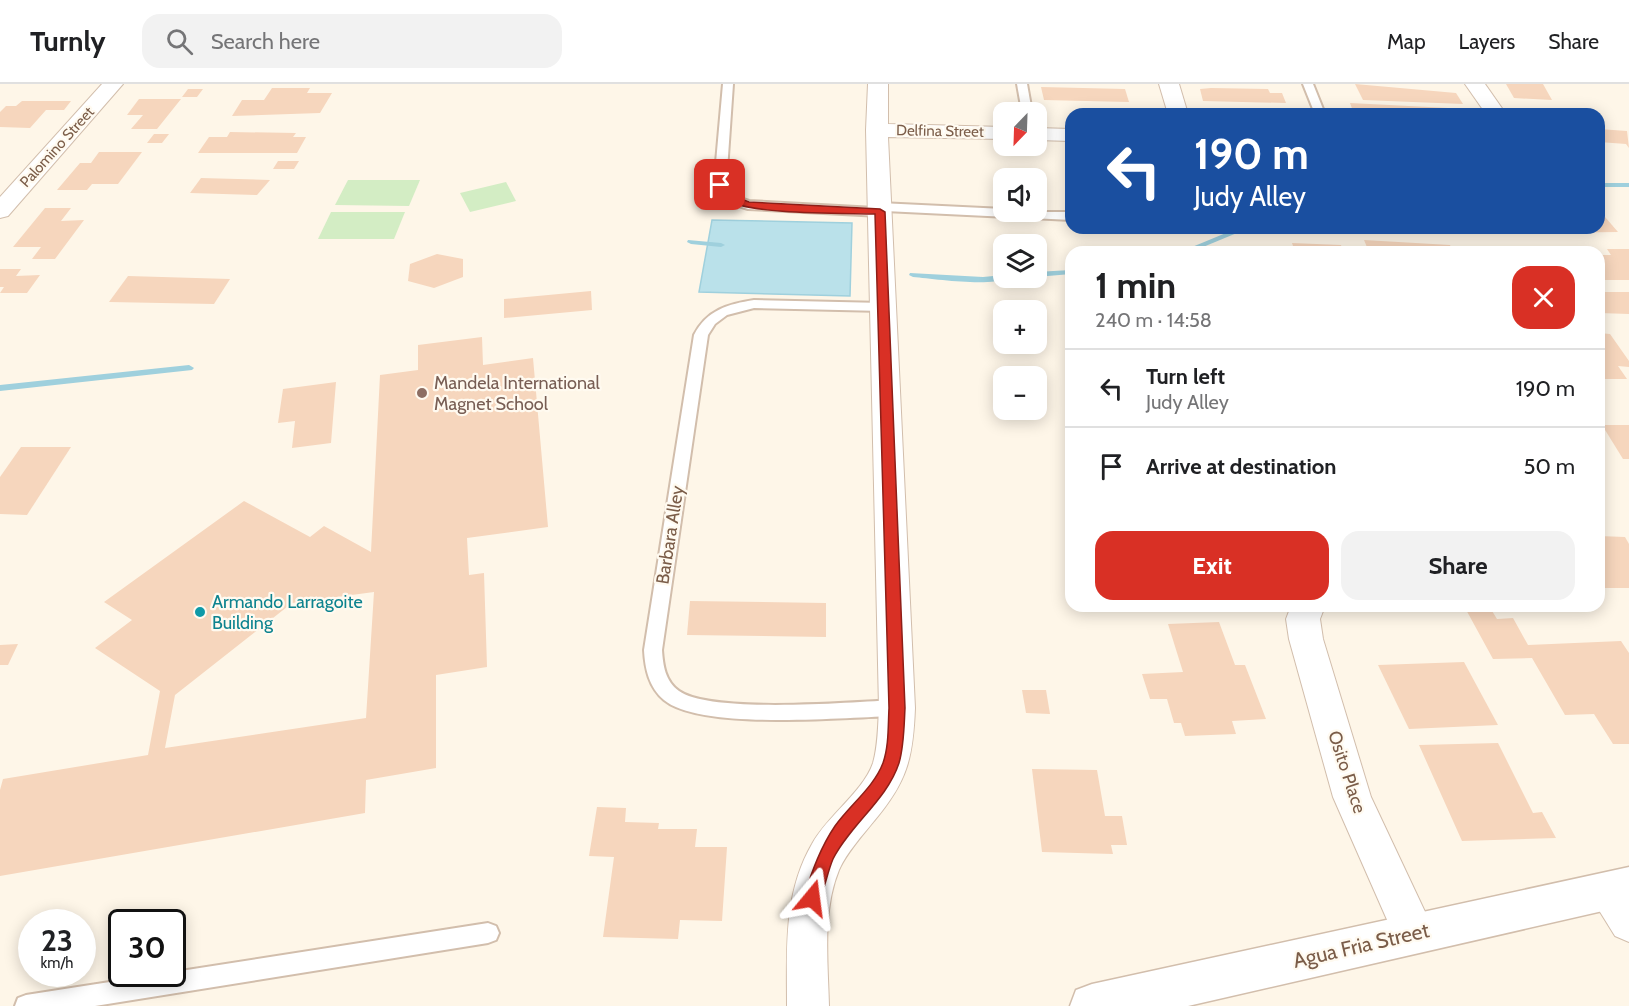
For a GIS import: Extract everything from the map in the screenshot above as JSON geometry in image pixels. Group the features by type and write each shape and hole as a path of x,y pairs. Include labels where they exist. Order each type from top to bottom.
{"street":[{"name":"Palomino Street","path":"0,211 113,84"},
{"path":"808,1006 808,914 816,882 825,858 842,831 880,783 890,765 895,744 897,708 877,130 878,84"},
{"path":"1169,84 1176,108"},
{"path":"1475,84 1492,108"},
{"name":"Delfina Street","path":"877,130 993,133"},
{"path":"1047,134 1065,135"},
{"name":"Osito Place","path":"1306,612 1303,619 1306,639 1352,797 1413,933"},
{"name":"Agua Fria Street","path":"1092,1006 1413,933 1622,900"}],"lane":[{"path":"728,84 720,185 727,198 736,202 761,207 1065,216"},
{"path":"1022,84 1025,102"},
{"path":"1308,84 1318,108"},
{"name":"Barbara Alley","path":"883,307 754,304 735,307 719,313 704,327 652,650 654,666 660,683 672,696 699,708 734,712 897,708"},
{"path":"26,1006 488,933"}],"green space":[{"path":"348,180 420,180 409,206 335,205"},
{"path":"506,182 516,201 470,212 460,193"},
{"path":"331,212 405,212 394,239 318,239"}],"water":[{"path":"712,220 852,223 850,296 699,292"}],"building":[{"path":"1355,84 1456,93 1463,104 1363,100"},
{"path":"1506,84 1543,84 1552,100 1514,98"},
{"path":"1041,87 1125,89 1129,102 1044,100"},
{"path":"272,88 310,88 307,93 332,93 320,113 232,116 242,100 264,100"},
{"path":"188,89 203,89 197,97 182,97"},
{"path":"1200,89 1268,89 1270,93 1282,93 1286,103 1203,101"},
{"path":"139,99 181,99 157,129 131,129 143,115 127,115"},
{"path":"22,101 71,101 64,110 46,110 30,128 0,127 0,112 6,106 16,106"},
{"path":"1350,103 1448,108 1352,108"},
{"path":"1605,129 1627,131 1629,148 1626,144 1605,142"},
{"path":"230,132 296,133 293,137 306,137 297,153 198,153 209,137 227,137"},
{"path":"154,134 169,134 162,143 147,143"},
{"path":"99,152 142,152 118,184 92,184 87,190 57,190 80,163 91,163"},
{"path":"278,161 299,161 294,169 273,169"},
{"path":"201,178 270,180 257,195 190,193"},
{"path":"45,208 71,208 61,221 84,220 55,259 32,259 41,247 13,247"},
{"path":"1605,217 1618,232 1605,232"},
{"path":"1364,240 1450,246 1366,246"},
{"path":"1292,243 1341,246 1293,246"},
{"path":"1607,249 1629,249 1629,280 1605,280 1605,255 1611,255"},
{"path":"437,254 463,259 463,277 434,288 408,281 410,264"},
{"path":"0,269 21,269 16,276 40,275 27,293 0,293 4,287 0,287"},
{"path":"128,276 230,279 214,304 109,302"},
{"path":"591,291 592,310 504,318 504,299"},
{"path":"1605,292 1629,292 1629,314 1605,313"},
{"path":"1605,334 1610,334 1629,361 1629,367 1618,366 1627,379 1605,379"},
{"name":"Armando Larragoite Building","path":"482,337 483,365 533,358 548,527 467,538 469,575 484,573 487,667 436,675 436,768 366,780 365,813 0,876 0,790 3,779 148,755 160,691 95,648 132,620 104,602 244,501 310,537 324,526 371,552 380,375 418,370 418,345","holes":["374,592 366,718 165,748 175,695 292,603"]},
{"path":"336,382 331,443 292,448 295,421 278,423 283,389"},
{"path":"1605,425 1629,425 1629,459 1623,459 1605,430"},
{"path":"21,447 71,447 27,515 0,514 0,477"},
{"path":"1605,536 1625,537 1629,544 1629,588 1605,588"},
{"path":"690,601 826,603 826,637 687,635"},
{"path":"1467,612 1493,612 1497,619 1513,618 1528,645 1621,641 1629,653 1629,744 1613,744 1594,714 1565,715 1532,658 1493,659"},
{"path":"1219,622 1235,665 1245,665 1266,719 1232,721 1236,734 1185,736 1181,723 1174,723 1167,699 1150,699 1142,674 1183,672 1168,624"},
{"path":"18,644 8,665 0,665 0,645"},
{"path":"1464,662 1498,725 1409,729 1378,665"},
{"path":"1022,690 1046,690 1050,714 1026,713"},
{"path":"1498,743 1533,813 1542,812 1556,838 1462,841 1419,745"},
{"path":"1032,769 1097,770 1105,816 1122,816 1127,845 1111,845 1113,854 1042,852"},
{"path":"597,807 626,808 625,822 659,823 658,829 697,829 695,847 727,847 722,921 680,920 678,939 603,937 614,857 589,856"}],"waterway":[{"path":"1605,185 1629,185"},
{"path":"1199,246 1230,234"},
{"path":"691,242 721,245"},
{"path":"1047,274 1065,273"},
{"path":"913,275 993,278"},
{"path":"0,388 189,368"}],"place":[{"name":"Mandela International Magnet School","path":"422,393"},
{"name":"Armando Larragoite Building","path":"200,612"}],"route":[{"path":"720,185 727,198 748,205 880,212 897,708 895,744 890,765 880,783 842,831 825,858 812,898"}]}
